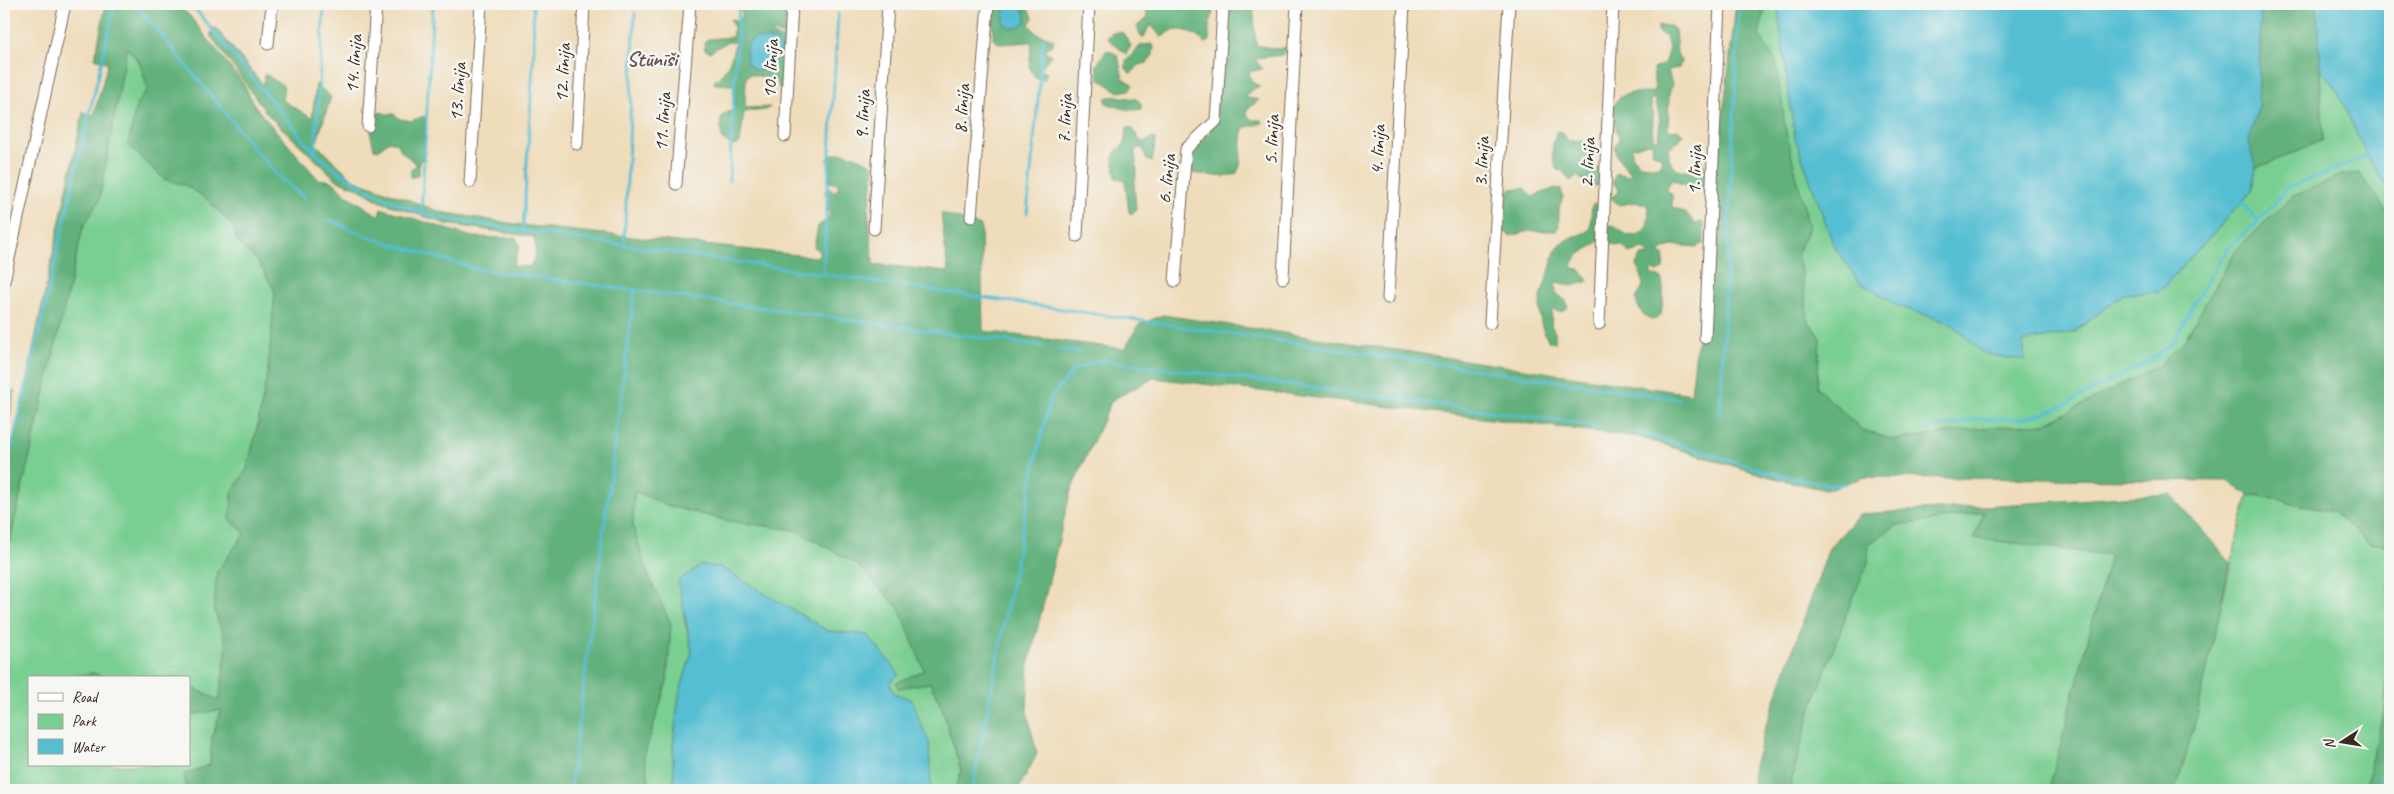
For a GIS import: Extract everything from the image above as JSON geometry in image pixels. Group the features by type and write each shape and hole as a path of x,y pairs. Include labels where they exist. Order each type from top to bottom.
{"street":[{"path":"4,280 65,4"},
{"path":"268,44 272,4"},
{"name":"14. līnija","path":"368,126 376,4"},
{"name":"13. līnija","path":"470,182 481,4"},
{"name":"12. līnija","path":"577,144 584,4"},
{"name":"11. līnija","path":"676,184 690,4"},
{"name":"10. līnija","path":"785,136 792,4"},
{"name":"9. līnija","path":"874,228 888,4"},
{"name":"8. līnija","path":"972,217 988,4"},
{"name":"7. līnija","path":"1077,236 1089,4"},
{"name":"6. līnija","path":"1176,281 1186,149 1216,121 1223,11 1219,4"},
{"name":"5. līnija","path":"1283,278 1297,4"},
{"name":"4. līnija","path":"1388,298 1404,4"},
{"name":"3. līnija","path":"1490,323 1509,4"},
{"name":"2. līnija","path":"1598,324 1613,4"},
{"name":"1. līnija","path":"1706,338 1720,4"}],"green space":[{"path":"106,4 175,4 189,15 244,85 256,108 318,179 332,181 347,195 379,216 381,208 472,237 516,238 520,246 513,266 529,267 532,264 535,253 534,237 447,224 381,202 356,187 338,181 268,115 210,35 215,27 263,85 265,74 284,86 282,100 312,118 316,84 331,97 316,144 353,179 441,212 521,225 816,257 820,253 814,247 818,226 827,220 830,215 825,191 827,189 836,191 839,187 837,184 830,182 827,159 837,153 844,153 874,166 868,208 873,264 948,272 941,213 981,226 983,331 1125,349 1138,325 1163,315 1691,394 1736,4 1766,4 1759,34 1776,61 1786,132 1809,228 1797,255 1802,275 1808,320 1820,338 1817,388 1862,430 1894,440 1993,427 2045,424 2160,365 2184,341 2236,250 2292,197 2341,175 2359,173 2390,216 2390,562 2388,545 2370,544 2333,512 2262,496 2248,495 2228,481 1865,477 1826,490 1770,477 1638,437 1154,378 1112,400 1071,490 1029,663 1027,711 1037,754 1018,790 956,790 961,770 941,705 930,683 898,688 896,683 924,670 900,610 857,564 796,530 729,521 669,506 634,491 633,526 648,575 671,624 667,681 644,756 651,790 187,790 184,774 210,765 212,738 221,710 190,715 190,686 219,700 227,646 214,609 217,572 245,533 230,520 232,492 247,469 257,428 268,371 275,291 258,262 237,242 232,225 208,200 185,185 164,179 128,145 137,103 148,89 139,61 127,48 99,201 83,227 4,566 4,486 83,112 94,115 108,63 95,58"},
{"path":"740,4 787,4 786,36 774,32 773,35 783,39 787,47 784,83 781,89 776,80 750,74 746,77 746,108 770,107 766,110 744,112 740,143 735,146 722,140 721,123 723,115 735,108 734,85 715,84 714,81 719,78 729,64 735,42 727,42 710,52 705,50 704,42 708,39 732,37 734,27 730,21 731,19 739,21 742,16"},
{"path":"993,4 1018,4 1027,8 1033,18 1029,24 1036,33 1053,39 1053,44 1044,50 1051,55 1041,68 1042,71 1047,72 1044,80 1035,77 1029,67 1032,43 1000,44 993,39","holes":["1022,8 1026,18 1004,19 1005,14"]},
{"path":"1144,4 1212,4 1213,12 1209,29 1210,41 1205,43 1194,35 1181,30 1172,31 1161,37 1152,26 1149,26 1144,38 1141,37 1137,26 1148,18"},
{"path":"1223,4 1253,4 1256,45 1276,49 1288,47 1289,49 1283,55 1257,58 1256,60 1262,69 1249,72 1251,81 1260,87 1255,88 1246,95 1247,98 1259,100 1246,110 1252,120 1262,120 1263,123 1243,128 1240,166 1236,174 1225,177 1190,173 1188,165 1192,150 1209,134 1225,64"},
{"path":"1766,4 1777,4 1795,138 1834,246 1858,281 1896,305 1952,324 1984,354 2025,360 2023,342 2075,332 2124,294 2159,292 2251,192 2256,168 2323,140 2320,67 2338,92 2367,156 2390,192 2390,216 2359,173 2341,175 2292,197 2236,250 2184,341 2160,365 2045,424 1993,427 1894,440 1862,430 1817,388 1820,338 1808,320 1802,275 1797,255 1809,228 1786,132 1781,98 1759,34"},
{"path":"2261,4 2317,4 2323,140 2256,168 2248,142 2258,109"},
{"path":"1658,26 1671,26 1675,30 1677,53 1681,61 1679,68 1668,70 1672,85 1669,94 1668,128 1669,131 1679,130 1683,134 1678,142 1668,148 1670,161 1677,170 1692,170 1694,159 1700,157 1706,167 1705,185 1703,187 1681,184 1674,180 1671,181 1666,189 1672,194 1672,207 1686,213 1696,224 1702,222 1704,224 1704,243 1696,247 1674,245 1660,251 1660,254 1664,255 1663,269 1657,272 1653,269 1650,274 1661,278 1663,287 1661,315 1654,320 1642,312 1636,299 1643,286 1642,277 1636,264 1641,256 1649,255 1648,252 1643,249 1629,253 1623,246 1611,244 1607,226 1613,225 1632,236 1642,232 1648,222 1649,216 1646,204 1637,202 1619,205 1610,197 1618,193 1619,190 1613,183 1616,173 1628,176 1631,174 1616,153 1615,148 1619,137 1616,129 1614,109 1615,102 1625,95 1655,92 1653,69 1664,64 1669,48 1666,37 1658,32","holes":["1655,98 1660,120 1658,140 1653,138 1653,111 1650,100","1647,143 1653,144 1652,152 1662,158 1660,167 1640,165 1632,156 1632,146 1636,147"]},
{"path":"1112,33 1123,33 1131,46 1126,54 1107,38"},
{"path":"1152,44 1154,46 1153,55 1147,63 1139,65 1131,74 1126,69 1126,61 1141,45"},
{"path":"127,48 139,61 148,89 137,104 128,145 164,179 185,185 208,200 232,225 237,242 258,262 275,291 268,371 247,469 232,493 245,533 217,572 214,609 227,646 219,701 190,686 190,676 100,676 93,673 79,676 28,676 28,766 190,766 190,715 222,709 212,738 210,765 184,774 187,790 4,790 4,566 83,227 99,201"},
{"path":"1107,50 1118,55 1123,79 1133,86 1129,90 1118,92 1099,78 1096,66"},
{"path":"1115,96 1136,99 1141,103 1141,109 1128,109 1106,103 1106,98"},
{"path":"381,112 394,114 400,119 411,121 424,116 426,155 419,163 419,174 414,177 411,177 411,169 417,165 402,152 396,143 389,141 378,150 374,149 371,136 373,115"},
{"path":"1127,128 1132,128 1140,141 1146,142 1151,138 1156,139 1152,162 1147,160 1142,147 1135,150 1137,173 1134,183 1136,210 1131,214 1129,212 1125,181 1116,178 1113,157 1116,151 1125,144"},
{"path":"1557,131 1563,133 1568,141 1582,141 1588,145 1594,158 1590,163 1581,165 1580,168 1598,168 1601,174 1598,186 1592,186 1577,176 1570,181 1563,171 1557,170 1552,150"},
{"path":"1524,188 1532,197 1555,188 1561,189 1563,198 1559,207 1557,231 1528,231 1511,236 1503,231 1501,203 1503,193 1512,189"},
{"path":"1595,203 1599,207 1600,240 1581,254 1572,265 1573,268 1579,269 1588,279 1587,282 1572,286 1555,283 1556,293 1566,301 1568,307 1561,312 1552,310 1551,325 1555,333 1555,343 1549,342 1542,325 1540,309 1542,292 1554,254 1558,246 1565,241 1590,229 1592,205"},
{"path":"4,389 15,391 4,443"},
{"path":"634,491 669,506 729,521 796,530 857,564 900,610 925,670 896,683 898,688 930,683 941,705 961,770 956,790 931,790 929,743 895,695 868,635 828,631 720,567 683,613 692,652 679,695 673,746 674,790 651,790 644,756 667,681 671,624 648,575 633,526"},
{"path":"2170,494 2230,562 2197,716 2176,790 2049,790 2110,555 1974,538 1984,512 1895,526 1869,544 1868,564 1852,599 1810,712 1789,790 1753,790 1754,766 1764,731 1829,548 1860,514"},
{"path":"2248,495 2262,496 2333,512 2370,544 2388,545 2390,641 2384,710 2365,790 2176,790"},
{"path":"1985,512 1974,538 2110,555 2049,790 1789,790 1810,712 1867,564 1868,544 1895,526"},
{"path":"2390,641 2390,790 2365,790 2384,710"},
{"path":"93,673 100,676 76,676"}],"water":[{"path":"1015,4 1025,12 1026,21 1019,27 1010,28 1004,23 1005,8 1008,5"},
{"path":"1777,4 2261,4 2258,109 2248,142 2256,168 2251,192 2159,292 2124,294 2074,332 2023,342 2025,360 1984,354 1952,324 1896,305 1858,281 1834,246 1795,138"},
{"path":"2317,4 2390,4 2390,192 2367,156 2338,92 2320,67"},
{"path":"754,38 774,40 780,46 777,59 767,69 755,70 747,63 746,46"},
{"path":"701,565 720,567 828,631 868,635 899,674 889,684 895,694 911,699 929,743 931,790 674,790 673,746 679,695 692,652 678,581"}],"waterway":[{"path":"4,480 115,4"},
{"path":"136,4 258,153 281,179 305,198"},
{"path":"191,4 315,153 343,174 372,192 437,218 1679,399"},
{"path":"315,153 324,4"},
{"path":"421,213 433,4"},
{"path":"523,230 534,47 533,4"},
{"path":"729,181 739,4"},
{"path":"1720,415 1739,4"},
{"path":"624,245 635,13"},
{"path":"823,274 838,14"},
{"path":"1027,213 1044,38"},
{"path":"2242,202 2258,222 2286,189 2367,156"},
{"path":"329,220 374,239 477,269 1041,346"},
{"path":"1926,430 1979,419 2022,419 2054,410 2154,358 2173,342 2229,247 2258,222"},
{"path":"570,790 635,289"},
{"path":"1057,349 1079,352"},
{"path":"972,790 1037,453 1051,397 1075,369 1102,360 1602,426"},
{"path":"1639,432 1771,473 1831,485 1843,484"},
{"path":"2379,790 2390,740"}],"district":[{"name":"Stūnīši","path":"652,59"}]}
